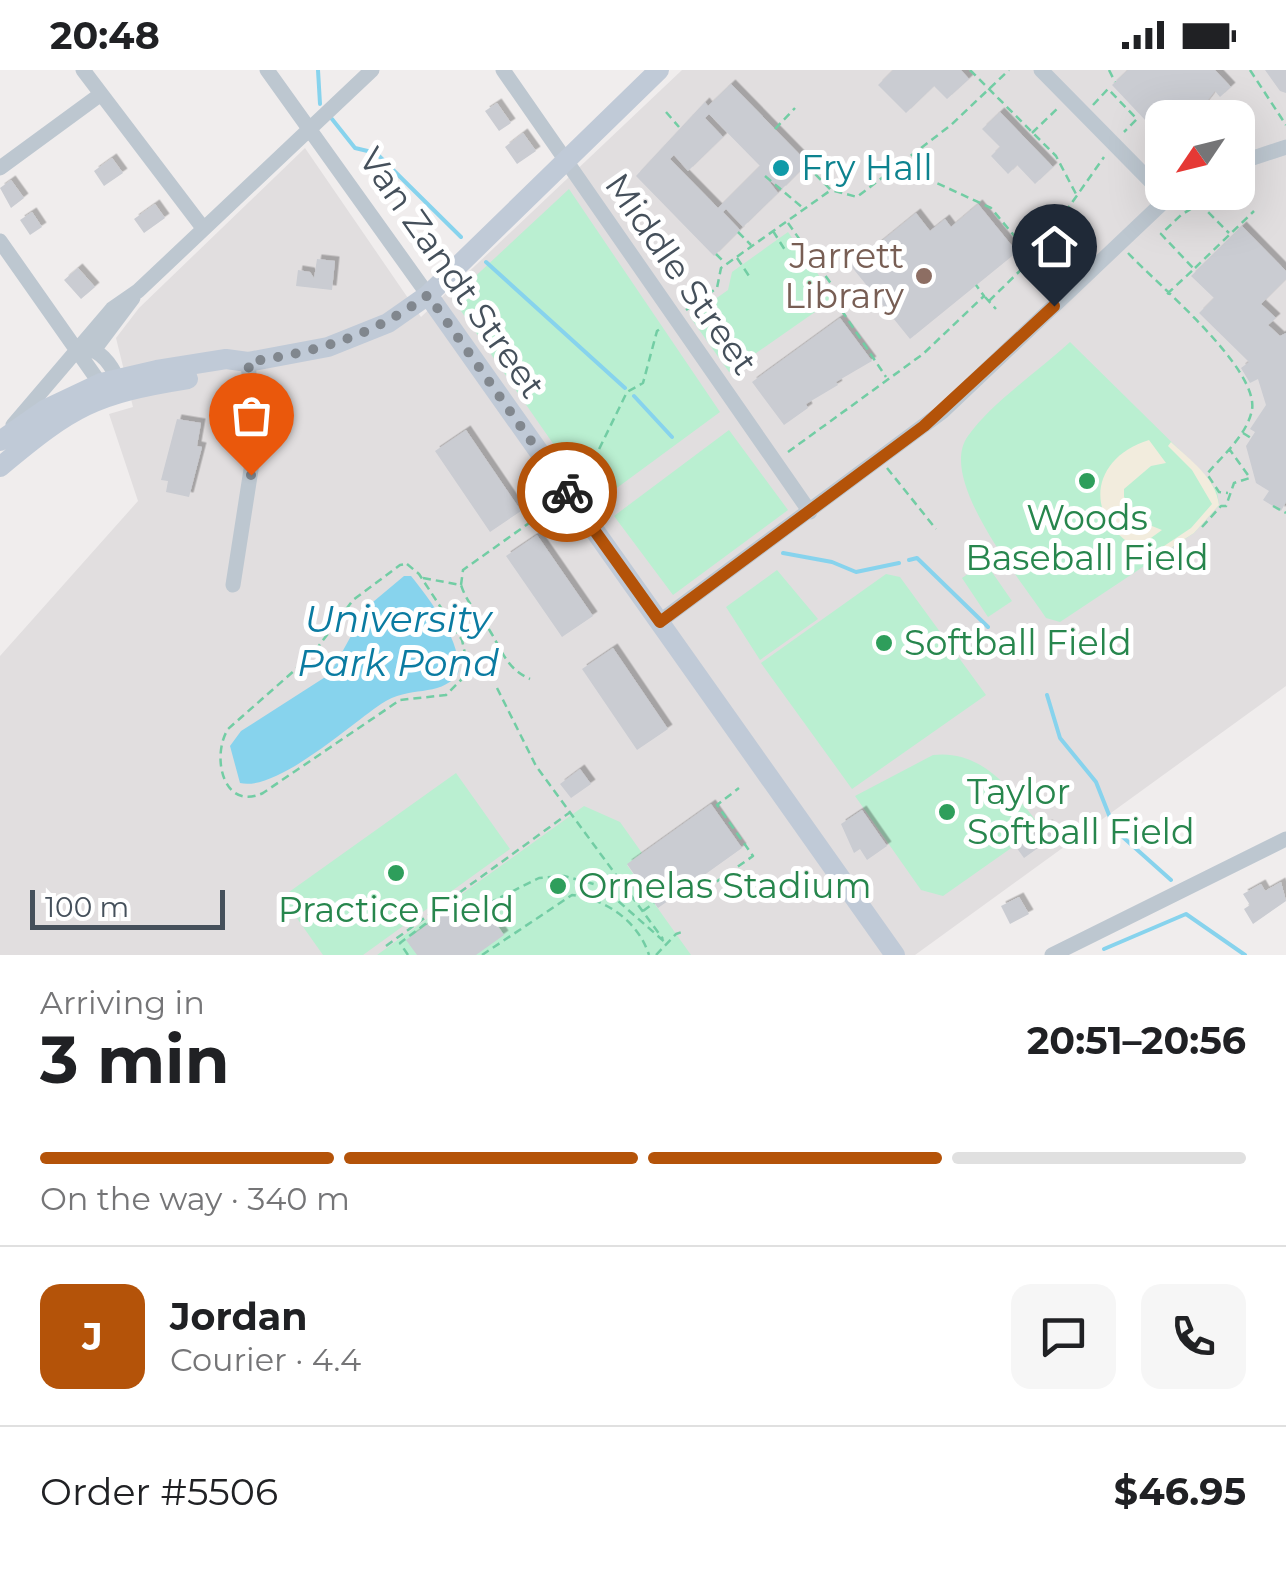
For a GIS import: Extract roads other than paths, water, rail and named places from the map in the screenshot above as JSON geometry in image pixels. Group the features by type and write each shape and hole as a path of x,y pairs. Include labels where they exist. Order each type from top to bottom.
{"main road":[{"path":"2,438 61,400 226,359 248,362 343,343 388,323 428,295 660,70"},
{"name":"Van Zandt Street","path":"428,295 895,955"},
{"path":"0,467 62,418 112,386"}],"street":[{"path":"83,70 203,228"},
{"name":"Van Zandt Street","path":"267,70 428,295"},
{"path":"2,438 138,291 372,70"},
{"name":"Middle Street","path":"503,70 810,512"},
{"path":"1041,70 1145,171"},
{"path":"0,168 101,94"},
{"path":"1255,157 1286,146"},
{"path":"660,622 952,404 1154,210"},
{"path":"0,241 112,386"},
{"path":"233,585 255,444 248,362"},
{"path":"1052,955 1286,840"},
{"path":"1084,939 1095,955"}],"water":[{"name":"University Park Pond","path":"404,576 411,576 444,622 455,649 458,674 442,686 402,694 381,704 312,755 273,777 240,783 230,746 241,731 330,674 367,607"}],"waterway":[{"path":"318,70 320,104"},
{"path":"332,119 355,148 376,153 461,237"},
{"path":"486,262 625,388"},
{"path":"634,396 672,437"},
{"path":"783,553 832,562 856,572 899,563"},
{"path":"909,560 917,558 988,627"},
{"path":"1047,695 1060,738 1096,782 1115,830 1171,880"},
{"path":"1104,949 1186,914 1245,955"}],"place":[{"name":"Fry Hall","path":"781,168"},
{"name":"Jarrett Library","path":"924,276"},
{"name":"Woods Baseball Field","path":"1087,481"},
{"name":"Softball Field","path":"884,643"},
{"name":"Taylor Softball Field","path":"947,812"},
{"name":"Practice Field","path":"396,873"},
{"name":"Ornelas Stadium","path":"558,886"}]}
